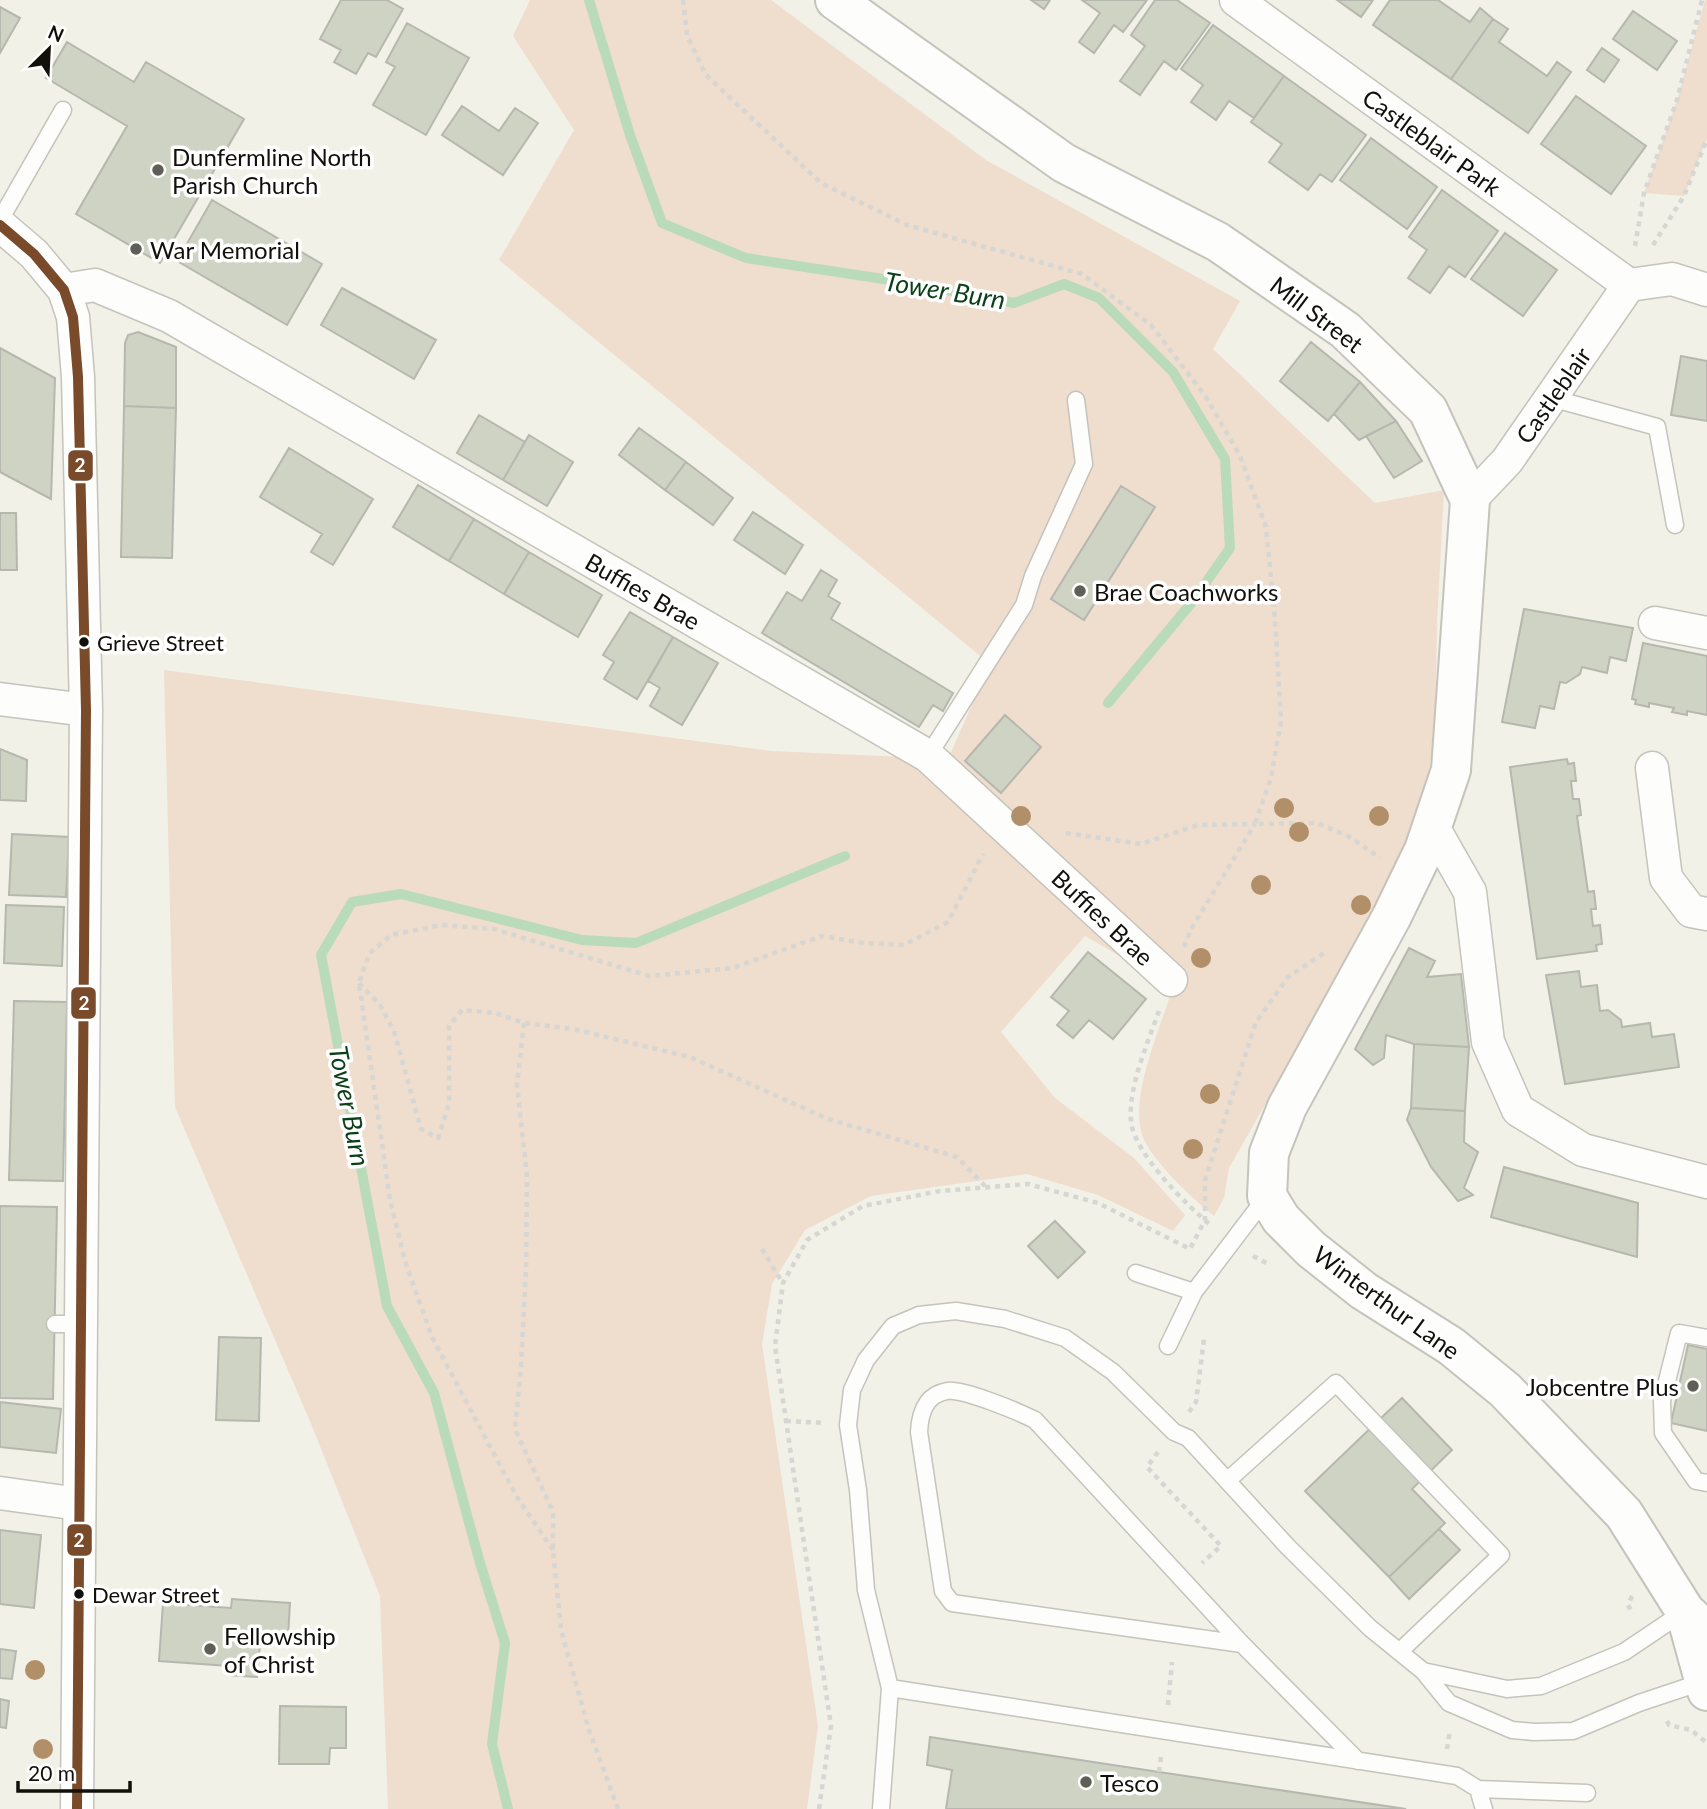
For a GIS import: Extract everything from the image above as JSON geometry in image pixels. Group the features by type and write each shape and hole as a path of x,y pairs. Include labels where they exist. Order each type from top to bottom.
{"street":[{"name":"Mill Street","path":"835,0 1064,163 1218,242 1345,330 1428,411 1470,500 1451,770 1433,827"},
{"name":"Castleblair Park","path":"1236,0 1629,285"},
{"path":"0,223 34,254 64,290 73,317 78,377 86,710 67,1324 79,1504 77,1809"},
{"path":"1629,285 1707,271"},
{"path":"1672,279 1707,290"},
{"name":"Buffies Brae","path":"64,290 95,285 169,316 928,756 1171,980"},
{"name":"Castleblair","path":"1470,500 1507,461 1629,285"},
{"path":"1654,623 1707,633"},
{"path":"0,699 86,710"},
{"path":"1652,768 1666,878 1691,911 1707,914"},
{"path":"1433,827 1470,892 1488,1042 1518,1110 1583,1150 1707,1182"},
{"path":"1267,1196 1269,1153 1287,1107 1391,918 1433,827"},
{"name":"Winterthur Lane","path":"1267,1196 1281,1219 1311,1249 1364,1291 1451,1346 1505,1390 1624,1514 1696,1622"},
{"path":"0,1493 79,1504"},
{"path":"1696,1622 1706,1684"}],"lane":[{"path":"0,223 63,110"},
{"path":"1550,398 1657,427 1675,525"},
{"path":"928,756 1024,605 1033,576 1084,464 1076,400"},
{"path":"1168,1346 1194,1292 1267,1196"},
{"path":"1136,1273 1194,1292"},
{"path":"881,1809 890,1688 866,1590 858,1490 848,1425 852,1390 866,1360 894,1326 919,1315 956,1311 1005,1319 1065,1338 1114,1372 1174,1432 1188,1438 1297,1556 1370,1628 1423,1671 1449,1703 1511,1730 1573,1731 1653,1698 1706,1684"},
{"path":"1707,1338 1679,1333 1662,1401 1663,1433 1696,1481 1707,1483"},
{"path":"1227,1481 1336,1383 1501,1555 1399,1652"},
{"path":"1242,1644 952,1604 943,1591 919,1432 919,1413 930,1398 948,1390 1004,1405 1035,1420 1242,1644 1358,1761"},
{"path":"1423,1671 1507,1689 1541,1686 1624,1651 1646,1637 1696,1622"},
{"path":"890,1688 1457,1776 1478,1789 1587,1793"},
{"path":"1478,1789 1484,1809"}],"path":[{"path":"1629,285 1644,192 1677,100 1702,0"},
{"path":"1629,285 1684,196 1707,139"},
{"path":"554,1550 517,1497 432,1337 405,1261 390,1200 359,983 369,954 391,935 441,925 494,929 649,976 732,968 822,936 863,943 904,945 948,922 1000,822"},
{"path":"1062,833 1141,844 1198,825 1255,824 1191,929 1146,1046 1133,1094 1130,1123 1147,1160 1185,1202 1233,1243 1273,1266"},
{"path":"819,1809 831,1726 775,1346 783,1283 807,1240 863,1206 940,1191 1028,1184 1098,1203 1190,1249 1205,1220 1205,1180 1256,1022 1288,977 1329,949"},
{"path":"359,983 380,1005 394,1031 421,1129 439,1138 449,1104 449,1026 462,1010 495,1013 524,1023 573,1029 691,1057 828,1119 957,1157 986,1187"},
{"path":"524,1023 517,1085 527,1176 526,1268 515,1429 553,1512 561,1630 589,1730 618,1809"},
{"path":"762,1249 783,1283"},
{"path":"1196,1402 1204,1338"},
{"path":"786,1421 848,1425"},
{"path":"1632,1587 1633,1594 1628,1605 1646,1637"},
{"path":"1653,1698 1670,1725 1691,1730 1707,1743"}],"shaded area":[{"path":"530,0 771,0 986,160 1240,301 1213,349 1375,503 1444,490 1437,623 1435,737 1423,802 1404,861 1229,1168 1224,1198 1214,1216 1161,1165 1141,1131 1139,1116 1143,1081 1170,996 1163,981 1085,936 1001,1032 1055,1098 1134,1158 1185,1215 1173,1231 1098,1195 1027,1174 871,1196 805,1230 772,1284 762,1344 818,1726 807,1809 388,1809 380,1596 312,1426 175,1107 164,670 771,751 948,759 990,664 499,260 574,130 513,36"},
{"path":"1705,0 1707,139 1684,196 1644,193 1677,100"}],"building":[{"path":"341,0 387,0 403,9 376,57 368,53 356,74 334,62 341,50 320,39"},
{"path":"1031,0 1050,0 1044,9"},
{"path":"1082,0 1147,0 1123,32 1114,25 1094,53 1079,42 1100,13"},
{"path":"1155,0 1177,0 1210,23 1176,70 1164,61 1140,95 1120,81 1145,46 1131,35"},
{"path":"1337,0 1373,0 1361,17"},
{"path":"1390,0 1438,0 1470,22 1480,8 1493,19 1451,79 1373,25"},
{"path":"0,7 20,18 0,53"},
{"path":"1633,11 1677,41 1657,70 1613,39"},
{"path":"1493,19 1508,29 1499,42 1547,76 1557,62 1571,72 1528,133 1451,79"},
{"path":"407,23 469,58 426,135 373,105 395,67 386,62"},
{"path":"1213,25 1284,76 1254,118 1229,101 1216,120 1191,102 1203,85 1181,69"},
{"name":"Dunfermline North Parish Church","path":"67,42 134,82 146,62 244,119 160,263 76,214 127,126 46,78"},
{"path":"1602,48 1619,60 1604,82 1587,70"},
{"path":"1284,76 1366,135 1332,182 1320,174 1308,190 1269,162 1282,144 1251,122"},
{"path":"1576,96 1646,146 1611,194 1541,144"},
{"path":"462,106 499,131 515,108 538,123 503,175 442,135"},
{"path":"1371,138 1437,187 1407,229 1340,180"},
{"path":"1442,190 1498,231 1465,277 1449,266 1430,293 1408,278 1427,250 1409,237"},
{"path":"212,200 322,264 287,325 177,261"},
{"path":"1505,233 1557,270 1523,316 1471,279"},
{"path":"342,288 436,340 414,379 321,325"},
{"path":"138,332 176,347 176,408 124,406 125,343 128,335"},
{"path":"1311,342 1360,382 1328,421 1280,381"},
{"path":"0,348 55,378 51,499 0,472"},
{"path":"1681,356 1707,361 1707,421 1671,415"},
{"path":"1360,382 1396,421 1359,440 1334,414"},
{"path":"124,406 176,408 172,558 121,557"},
{"path":"479,415 525,442 503,480 457,453"},
{"path":"1396,421 1422,461 1394,478 1366,436"},
{"path":"639,428 686,462 665,490 619,455"},
{"path":"529,435 573,462 547,506 503,480"},
{"path":"289,448 373,499 333,565 311,552 322,534 260,497"},
{"path":"686,462 733,498 713,525 665,490"},
{"path":"418,485 474,519 449,561 393,527"},
{"path":"1121,486 1155,507 1084,620 1051,599"},
{"path":"753,512 803,545 785,574 734,540"},
{"path":"0,513 16,513 17,570 0,570"},
{"path":"474,519 529,552 504,594 449,561"},
{"path":"529,552 602,595 578,637 504,594"},
{"path":"821,570 837,580 828,596 840,603 831,619 953,693 943,711 933,705 919,727 762,633 787,592 802,601"},
{"path":"1524,609 1633,628 1626,661 1610,657 1607,673 1582,667 1580,674 1566,683 1560,682 1554,709 1540,706 1535,728 1502,722"},
{"path":"630,612 673,637 637,699 604,679 614,662 603,655"},
{"path":"673,637 718,663 682,725 650,706 660,688 648,681"},
{"path":"1643,643 1707,656 1707,715 1687,711 1687,715 1672,712 1674,708 1649,703 1649,707 1635,704 1636,700 1632,699"},
{"path":"1005,715 1041,747 1001,793 965,761"},
{"path":"0,749 27,760 26,801 0,800"},
{"path":"1567,759 1568,764 1574,763 1576,781 1571,781 1573,799 1579,799 1581,815 1577,816 1588,892 1594,891 1596,909 1591,909 1593,926 1600,925 1602,944 1596,945 1597,951 1537,959 1510,767"},
{"path":"12,834 69,837 66,897 9,895"},
{"path":"6,905 64,907 62,966 4,963"},
{"path":"1409,948 1435,961 1427,977 1461,974 1469,1047 1414,1044 1386,1035 1384,1058 1373,1065 1355,1049"},
{"path":"1088,952 1146,999 1113,1039 1089,1020 1073,1038 1057,1025 1069,1011 1051,997"},
{"path":"1579,971 1581,987 1597,985 1600,1011 1608,1010 1621,1020 1622,1027 1650,1023 1652,1037 1674,1034 1679,1067 1565,1084 1546,975"},
{"path":"14,1001 67,1002 63,1181 9,1180"},
{"path":"1414,1044 1469,1047 1465,1111 1411,1108"},
{"path":"1411,1108 1465,1111 1464,1142 1478,1152 1464,1188 1473,1195 1458,1201 1431,1167 1407,1120"},
{"path":"1504,1167 1638,1203 1637,1257 1491,1217"},
{"path":"0,1206 57,1207 53,1399 0,1398"},
{"path":"1055,1221 1085,1252 1058,1278 1028,1246"},
{"path":"219,1337 261,1338 259,1421 216,1420"},
{"name":"Jobcentre Plus","path":"1688,1345 1707,1349 1707,1431 1671,1423"},
{"path":"1402,1398 1452,1450 1412,1489 1445,1523 1389,1577 1305,1491"},
{"path":"0,1402 61,1409 56,1453 0,1447"},
{"path":"1439,1529 1460,1550 1409,1599 1389,1577"},
{"path":"0,1530 41,1535 34,1608 0,1604"},
{"name":"Fellowship of Christ","path":"232,1599 290,1603 288,1637 261,1635 257,1677 228,1675 229,1666 159,1661 163,1603 231,1608"},
{"path":"0,1649 16,1651 12,1679 0,1678"},
{"path":"0,1699 9,1701 6,1728 0,1727"},
{"path":"280,1706 346,1707 346,1748 330,1748 329,1764 279,1764"},
{"name":"Tesco","path":"930,1737 1406,1809 946,1809 952,1770 927,1765"}],"waterway":[{"name":"Tower Burn","path":"589,0 630,135 662,223 746,258 916,284 1014,303 1064,284 1099,298 1173,372 1225,459 1230,548 1193,601 1108,703"},
{"name":"Tower Burn","path":"508,1809 492,1744 505,1643 480,1563 434,1393 387,1306 321,955 352,902 401,894 582,940 636,943 845,856"}],"transit line":[{"name":"2","path":"0,225 34,254 64,290 73,317 78,377 86,710 77,1809"}],"place":[{"name":"Dunfermline North Parish Church","path":"158,170"},
{"name":"War Memorial","path":"136,249"},
{"name":"Brae Coachworks","path":"1080,591"},
{"name":"Grieve Street","path":"84,642"},
{"name":"Jobcentre Plus","path":"1693,1386"},
{"name":"Dewar Street","path":"79,1594"},
{"name":"Fellowship of Christ","path":"210,1649"},
{"name":"Tesco","path":"1086,1782"}]}
